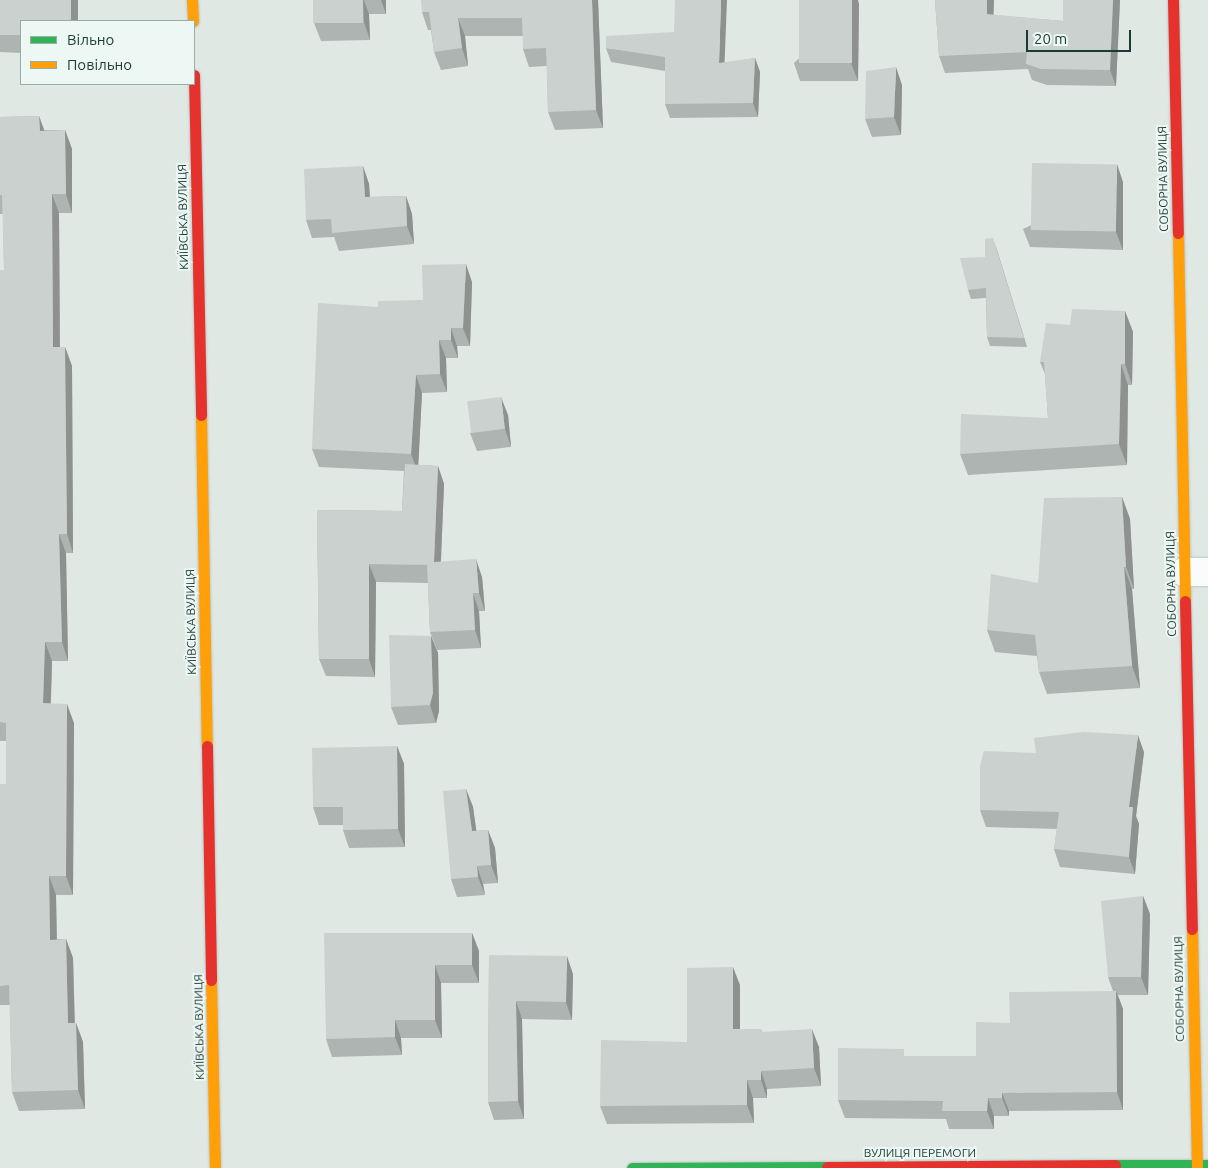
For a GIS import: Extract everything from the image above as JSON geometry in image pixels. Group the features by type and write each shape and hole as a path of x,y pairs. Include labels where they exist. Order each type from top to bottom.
{"street":[{"path":"192,0 193,20"},
{"name":"СОБОРНА ВУЛИЦЯ","path":"1173,0 1196,572 1200,1166"},
{"name":"КИЇВСЬКА ВУЛИЦЯ","path":"194,85 215,1168"},
{"name":"ВУЛИЦЯ ПЕРЕМОГИ","path":"632,1168 1200,1166"}],"building":[{"path":"0,0 71,0 71,20 20,20 20,35 0,35"},
{"path":"313,0 363,0 363,23 313,23"},
{"path":"421,0 592,0 596,110 548,112 546,48 523,49 522,18 458,18 462,48 434,52 429,12 422,12"},
{"path":"675,0 721,0 719,63 755,58 753,103 665,104 665,57 606,48 606,36 674,32"},
{"path":"799,0 852,0 852,63 799,63"},
{"path":"935,0 987,0 987,14 1063,21 1063,0 1113,0 1110,70 1041,69 1026,64 1027,52 939,56"},
{"path":"896,67 894,117 865,119 866,71"},
{"path":"39,116 40,131 65,130 66,194 52,194 53,347 65,347 67,534 59,534 62,642 45,642 43,703 67,704 66,876 49,876 50,940 66,939 68,1023 76,1023 78,1090 12,1092 9,985 0,986 0,784 6,784 6,723 0,722 0,270 4,270 2,195 0,195 0,117"},
{"path":"1032,163 1117,164 1116,231 1031,230"},
{"path":"363,166 365,197 406,196 407,226 332,233 331,219 306,220 304,169"},
{"path":"993,238 1024,338 987,337 986,288 968,290 960,258 985,257 985,239"},
{"path":"466,264 463,328 451,328 451,340 439,340 440,374 416,375 411,454 312,449 318,303 378,307 378,301 423,300 422,265"},
{"path":"1072,309 1125,311 1125,364 1121,364 1119,444 960,454 961,414 1048,418 1044,362 1040,362 1046,323 1070,325"},
{"path":"501,397 505,429 471,433 467,401"},
{"path":"405,464 438,466 434,562 476,559 479,593 473,593 475,630 430,632 427,565 369,564 369,659 319,659 317,510 402,511"},
{"path":"1122,497 1126,567 1124,567 1132,666 1039,672 1035,635 987,630 991,574 1038,583 1044,498"},
{"path":"389,635 431,636 433,693 430,705 391,707"},
{"path":"1083,732 1138,735 1129,807 1133,807 1129,857 1054,849 1059,812 980,810 980,766 984,751 1036,753 1034,738"},
{"path":"397,746 398,829 343,830 343,807 313,807 312,748"},
{"path":"466,789 472,831 488,830 491,865 477,866 478,877 451,879 443,791"},
{"path":"1143,896 1141,977 1108,977 1101,901"},
{"path":"324,933 472,933 472,965 435,965 435,1020 395,1020 395,1037 326,1039"},
{"path":"489,955 567,956 566,1002 516,1001 518,1101 488,1102"},
{"path":"733,967 733,1029 761,1029 761,1032 812,1029 814,1068 761,1071 761,1080 747,1080 747,1105 600,1106 601,1040 687,1042 687,968"},
{"path":"1116,991 1117,1092 1002,1093 1002,1098 988,1098 987,1111 942,1111 943,1101 838,1100 838,1048 904,1049 904,1056 976,1056 976,1022 1010,1023 1009,992"}],"traffic: fast":[{"path":"1115,1165 1208,1165"},
{"path":"632,1168 827,1167"}],"traffic: slow":[{"path":"192,0 193,20"},
{"path":"1178,233 1185,601"},
{"path":"201,415 207,746"},
{"path":"1192,929 1197,1168"},
{"path":"211,980 215,1168"}],"traffic: jam":[{"path":"1173,0 1178,233"},
{"path":"194,85 201,415"},
{"path":"1185,601 1192,929"},
{"path":"207,746 211,980"},
{"path":"827,1167 1115,1165"}]}
